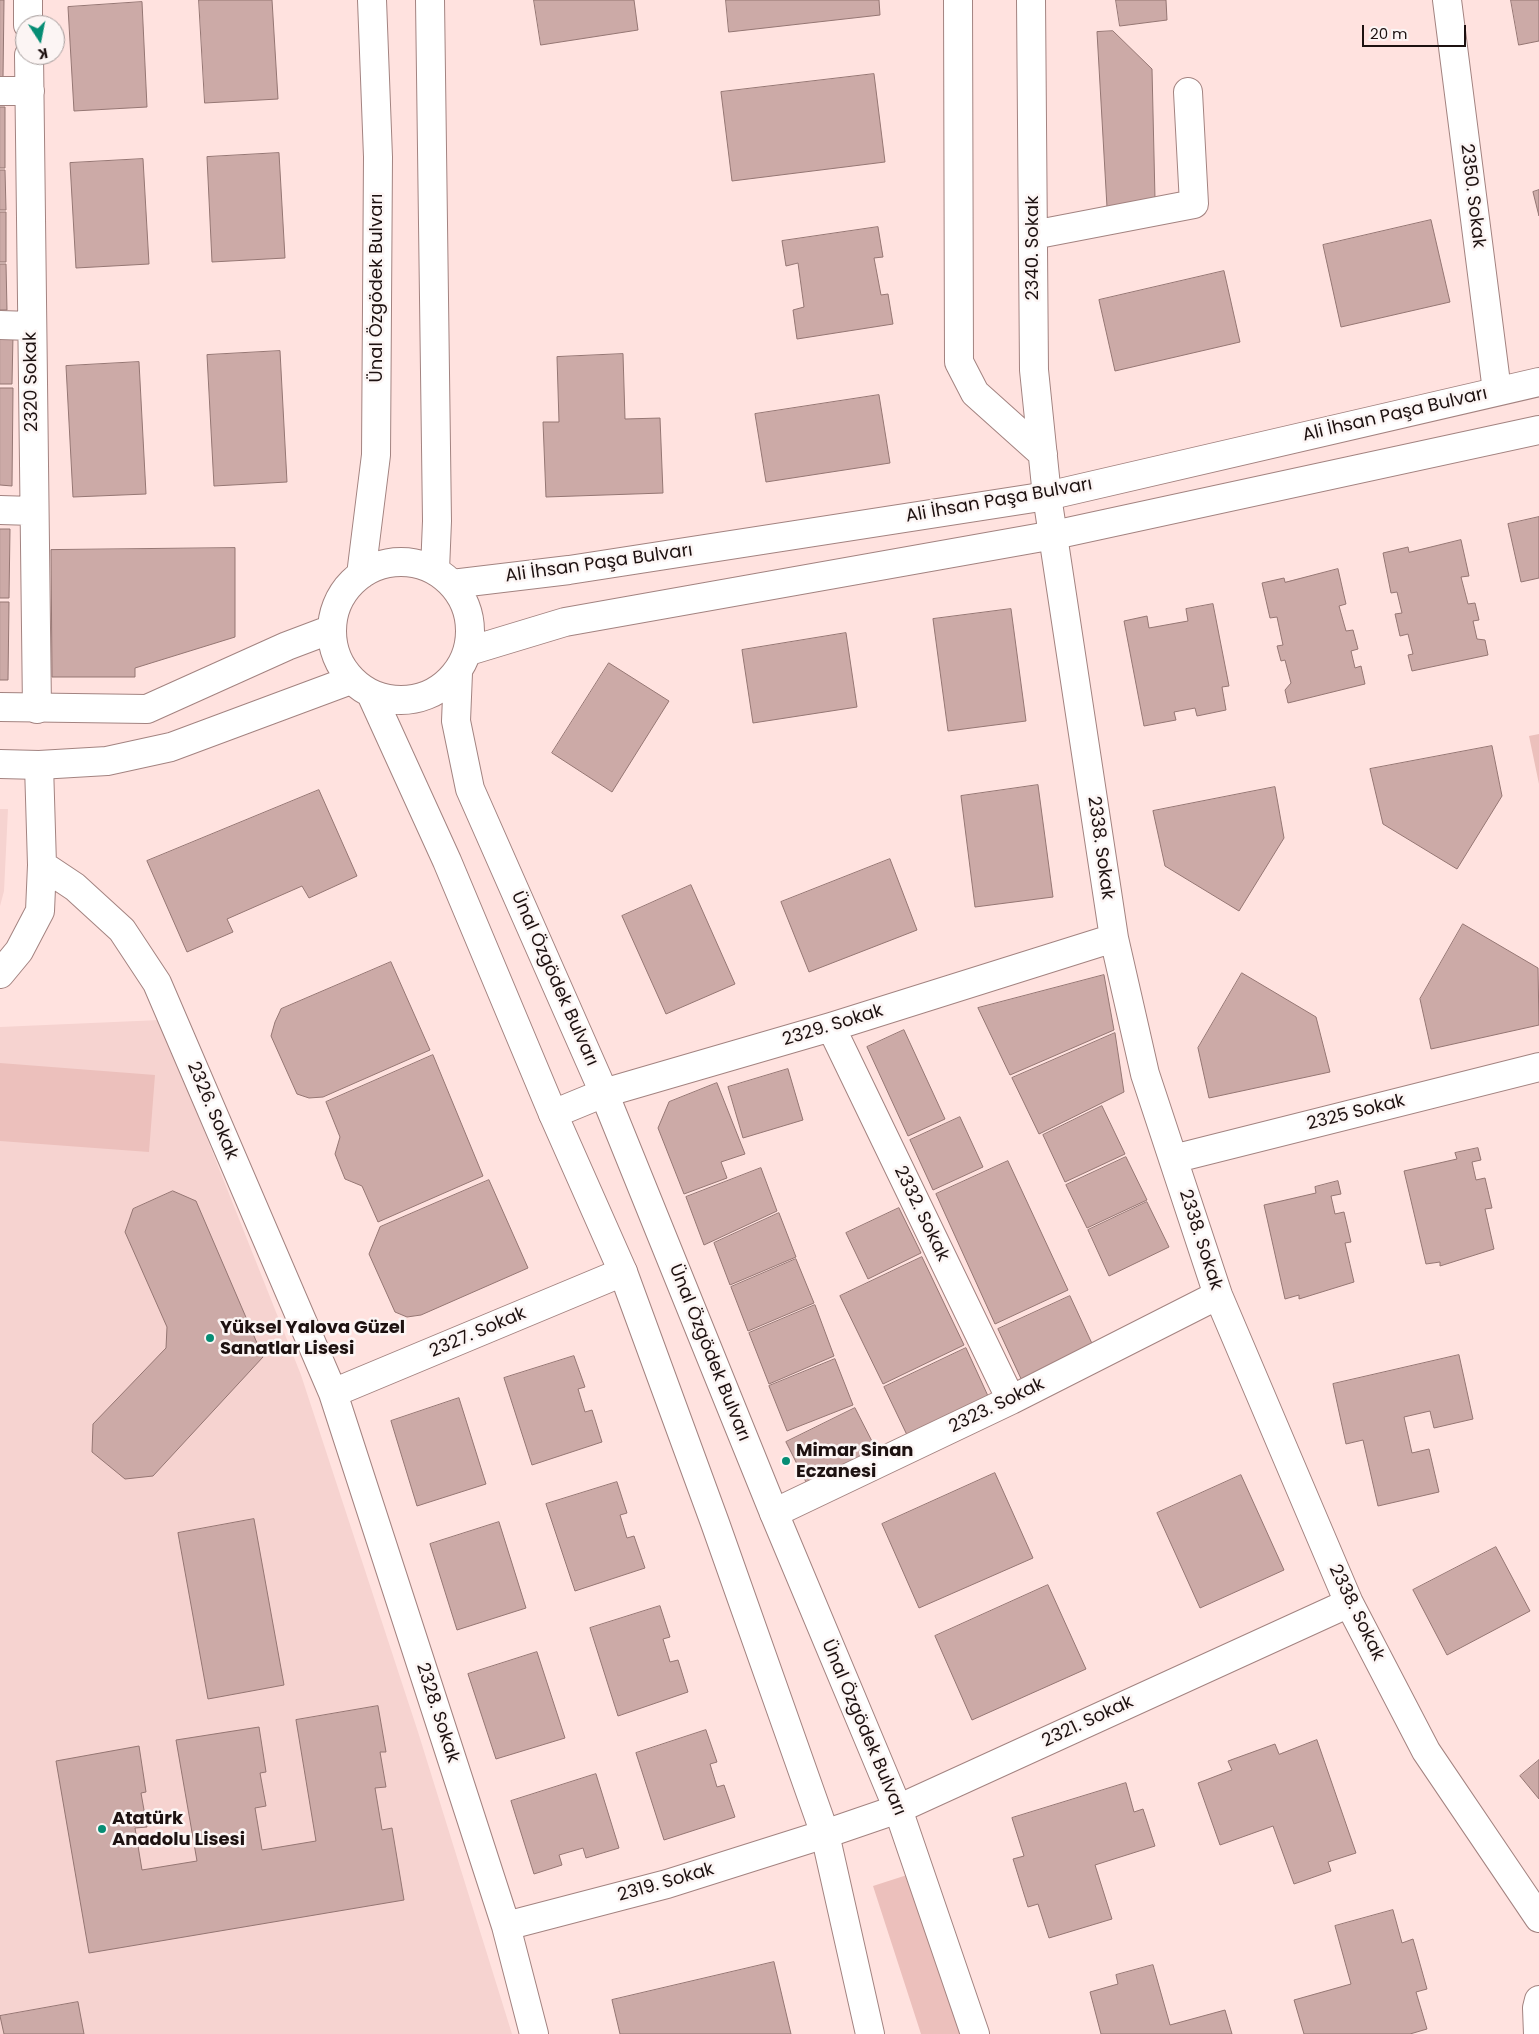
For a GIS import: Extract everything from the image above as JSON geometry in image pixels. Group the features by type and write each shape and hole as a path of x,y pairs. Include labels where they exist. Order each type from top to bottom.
{"street":[{"path":"28,0 28,15"},
{"name":"Ünal Özgödek Bulvarı","path":"362,575 376,455 378,156 372,0"},
{"path":"430,0 437,521 444,577"},
{"path":"958,0 959,362 975,393 1043,454"},
{"name":"2340. Sokak","path":"1031,0 1034,370 1047,496"},
{"name":"2350. Sokak","path":"1447,0 1497,391"},
{"name":"2320 Sokak","path":"29,65 36,708"},
{"path":"0,91 30,91"},
{"path":"1033,235 1194,204 1188,92"},
{"path":"0,325 31,326"},
{"name":"Ali İhsan Paşa Bulvarı","path":"444,577 569,570 1047,496 1539,382"},
{"path":"463,662 565,622 1054,535 1539,430"},
{"name":"2338. Sokak","path":"1047,496 1114,938 1146,1074 1218,1295 1349,1603 1426,1751 1539,1918"},
{"path":"0,510 33,511"},
{"path":"0,764 39,765 107,761 170,747 361,687 394,701 418,699 440,690 463,662 472,627 466,604 444,577 414,563 392,562 372,569 353,581 340,598 332,619 332,641 339,662 361,687 447,861 553,1114 623,1272 715,1523 825,1834 870,2034"},
{"path":"0,707 147,709 287,646 332,629"},
{"name":"Ünal Özgödek Bulvarı","path":"463,662 456,721 470,788 604,1093 774,1514 898,1809 975,2034"},
{"path":"0,974 19,951 40,911 42,865 39,765"},
{"name":"2326. Sokak","path":"42,865 74,887 122,930 157,984 332,1393"},
{"name":"2329. Sokak","path":"553,1114 604,1093 831,1027 1114,938"},
{"name":"2332. Sokak","path":"831,1027 1011,1400"},
{"name":"2325 Sokak","path":"1173,1159 1539,1066"},
{"name":"2327. Sokak","path":"332,1393 623,1272"},
{"name":"2323. Sokak","path":"774,1514 1011,1400 1218,1295"},
{"name":"2328. Sokak","path":"332,1393 506,1926 534,2034"},
{"name":"2321. Sokak","path":"825,1834 898,1809 1349,1603"},
{"name":"2319. Sokak","path":"506,1926 667,1884 825,1834"},
{"path":"1536,2033 1539,2000"}],"shaded area":[{"path":"1539,734 1539,784 1529,736"},
{"path":"0,809 8,809 4,891 0,906"},
{"path":"160,1020 301,1375 418,1732 512,2034 0,2034 0,1027"},
{"path":"0,1063 155,1075 149,1152 0,1141"},
{"path":"907,1875 960,2034 921,2034 873,1886"}],"building":[{"path":"0,0 4,0 3,78 0,78"},
{"path":"199,0 272,0 278,99 205,103"},
{"path":"534,0 634,0 638,30 541,45"},
{"path":"726,0 879,0 880,15 729,32"},
{"path":"1116,0 1166,0 1167,20 1120,26"},
{"path":"1511,0 1539,0 1539,41 1519,45"},
{"path":"142,2 147,107 74,111 68,7"},
{"path":"1113,31 1152,69 1155,199 1107,207 1097,32"},
{"path":"874,74 885,162 732,181 721,92"},
{"path":"0,107 5,107 5,168 0,168"},
{"path":"279,153 285,258 212,262 207,157"},
{"path":"143,159 149,264 76,268 70,163"},
{"path":"0,170 5,170 6,210 0,210"},
{"path":"1539,190 1539,216 1533,192"},
{"path":"0,212 6,212 6,262 0,262"},
{"path":"1431,220 1450,302 1341,327 1323,245"},
{"path":"878,227 883,257 874,258 881,295 888,294 893,324 797,339 793,310 804,307 798,263 786,266 782,241"},
{"path":"0,264 6,264 7,310 0,310"},
{"path":"1224,271 1240,342 1115,371 1099,300"},
{"path":"0,335 13,335 12,384 0,384"},
{"path":"280,351 287,482 214,486 207,355"},
{"path":"623,354 625,419 660,418 663,493 546,497 543,422 559,422 557,357"},
{"path":"139,362 146,494 73,497 66,366"},
{"path":"0,388 13,388 12,486 0,485"},
{"path":"879,395 890,463 766,482 755,414"},
{"path":"1539,517 1539,578 1521,582 1508,524"},
{"path":"0,529 10,529 9,598 0,598"},
{"path":"1461,540 1469,576 1461,577 1468,604 1475,603 1479,620 1473,621 1477,639 1485,640 1488,655 1412,671 1408,655 1413,654 1408,634 1400,636 1395,614 1402,613 1397,592 1391,593 1383,553 1408,547 1409,552"},
{"path":"235,548 235,637 135,668 135,677 52,677 51,550"},
{"path":"1338,569 1346,604 1339,606 1346,631 1353,630 1358,649 1351,651 1355,668 1361,666 1365,684 1288,703 1285,690 1291,683 1285,660 1281,661 1277,646 1283,645 1277,617 1270,618 1262,583 1284,578 1285,582"},
{"path":"0,602 9,602 8,680 0,680"},
{"path":"1213,604 1229,686 1222,687 1226,710 1197,716 1195,708 1174,712 1176,720 1144,726 1124,621 1147,616 1149,628 1188,621 1186,609"},
{"path":"1011,609 1026,721 948,731 933,619"},
{"path":"846,633 857,707 753,723 742,650"},
{"path":"609,663 669,701 612,792 552,753"},
{"path":"1492,746 1502,796 1457,869 1383,824 1370,769"},
{"path":"1038,785 1053,897 975,907 961,796"},
{"path":"1275,787 1284,838 1239,911 1165,866 1153,811"},
{"path":"319,790 357,876 309,898 302,886 227,919 233,932 187,952 147,861"},
{"path":"890,859 917,930 809,972 781,902"},
{"path":"691,885 735,984 666,1014 622,916"},
{"path":"1463,924 1538,968 1539,1025 1431,1049 1420,999"},
{"path":"391,962 430,1050 323,1097 309,1098 297,1094 271,1036 281,1009"},
{"path":"1242,973 1316,1017 1330,1072 1209,1098 1198,1048"},
{"path":"1104,975 1114,1030 1010,1075 978,1008"},
{"path":"904,1030 945,1119 908,1136 867,1047"},
{"path":"1115,1033 1124,1092 1039,1134 1012,1078"},
{"path":"433,1055 483,1176 378,1222 362,1186 345,1179 335,1154 340,1137 326,1102"},
{"path":"788,1069 803,1120 743,1138 728,1087"},
{"path":"717,1083 745,1154 721,1162 727,1178 684,1194 658,1128 669,1102"},
{"path":"1102,1106 1125,1154 1065,1182 1043,1135"},
{"path":"960,1117 983,1167 933,1190 910,1140"},
{"path":"1478,1148 1481,1160 1472,1162 1476,1180 1485,1178 1492,1208 1485,1209 1494,1249 1440,1266 1440,1262 1426,1264 1404,1171 1457,1159 1455,1153"},
{"path":"1126,1157 1147,1200 1087,1228 1066,1185"},
{"path":"1008,1161 1068,1290 995,1324 936,1194"},
{"path":"761,1168 777,1211 704,1245 686,1197"},
{"path":"489,1180 528,1268 421,1315 407,1317 395,1312 369,1254 380,1227"},
{"path":"1338,1181 1341,1194 1331,1196 1335,1214 1344,1212 1351,1242 1345,1243 1354,1282 1299,1299 1299,1295 1285,1299 1264,1205 1316,1193 1315,1187"},
{"name":"Yüksel Yalova Güzel Sanatlar Lisesi","path":"173,1191 196,1201 263,1357 153,1476 125,1479 92,1452 93,1424 166,1348 167,1327 125,1232 133,1209"},
{"path":"1147,1202 1169,1247 1109,1276 1088,1230"},
{"path":"899,1208 921,1253 868,1279 846,1233"},
{"path":"779,1213 796,1257 730,1285 714,1243"},
{"path":"922,1257 964,1345 883,1384 840,1296"},
{"path":"796,1259 814,1303 748,1331 731,1287"},
{"path":"1070,1296 1095,1350 1023,1383 998,1329"},
{"path":"815,1305 834,1356 769,1384 749,1333"},
{"path":"966,1348 988,1396 907,1435 884,1387"},
{"path":"1459,1355 1473,1419 1434,1428 1430,1411 1404,1417 1412,1453 1429,1449 1439,1492 1378,1506 1363,1440 1346,1444 1333,1384"},
{"path":"574,1356 585,1387 578,1389 585,1412 592,1410 602,1442 532,1465 504,1378"},
{"path":"835,1359 853,1405 787,1431 769,1386"},
{"path":"459,1398 486,1484 417,1506 391,1421"},
{"path":"855,1408 877,1451 808,1486 786,1442"},
{"path":"995,1473 1033,1558 919,1608 882,1524"},
{"path":"1241,1475 1284,1570 1200,1608 1157,1513"},
{"path":"617,1482 627,1513 620,1515 627,1538 634,1536 645,1568 575,1591 546,1504"},
{"path":"254,1519 284,1685 208,1699 178,1533"},
{"path":"499,1522 526,1608 457,1630 430,1544"},
{"path":"1496,1547 1530,1611 1447,1655 1413,1590"},
{"path":"1048,1585 1086,1669 972,1720 935,1636"},
{"path":"660,1606 670,1637 663,1639 670,1662 678,1660 688,1692 618,1716 590,1628"},
{"path":"537,1652 565,1738 496,1759 468,1674"},
{"name":"Atatürk Anadolu Lisesi","path":"378,1706 386,1752 380,1752 386,1787 375,1788 382,1830 392,1828 404,1900 89,1953 56,1761 139,1746 146,1792 141,1793 147,1827 135,1828 142,1870 197,1861 176,1740 259,1727 266,1772 260,1773 266,1806 255,1808 262,1850 316,1841 296,1720"},
{"path":"706,1730 717,1762 710,1764 717,1787 724,1785 735,1817 664,1840 636,1753"},
{"path":"1317,1740 1356,1853 1328,1862 1331,1871 1294,1884 1273,1826 1220,1845 1198,1783 1232,1770 1228,1761 1275,1744 1279,1754"},
{"path":"1539,1760 1539,1799 1520,1776"},
{"path":"596,1774 619,1848 586,1858 583,1848 559,1855 562,1865 534,1874 511,1801"},
{"path":"1126,1783 1134,1812 1143,1809 1155,1846 1095,1865 1112,1919 1049,1938 1038,1904 1028,1907 1013,1859 1024,1856 1012,1818"},
{"path":"1393,1910 1402,1943 1413,1939 1427,1989 1416,1992 1427,2029 1410,2034 1304,2034 1294,2000 1351,1984 1335,1926"},
{"path":"774,1962 791,2034 620,2034 612,2000"},
{"path":"1153,1965 1170,2025 1225,2010 1232,2034 1101,2034 1090,1992 1118,1984 1116,1975"},
{"path":"78,2002 84,2034 4,2034 0,2016"}],"place":[{"name":"Yüksel Yalova Güzel Sanatlar Lisesi","path":"210,1338"},
{"name":"Mimar Sinan Eczanesi","path":"786,1461"},
{"name":"Atatürk Anadolu Lisesi","path":"102,1829"}]}
